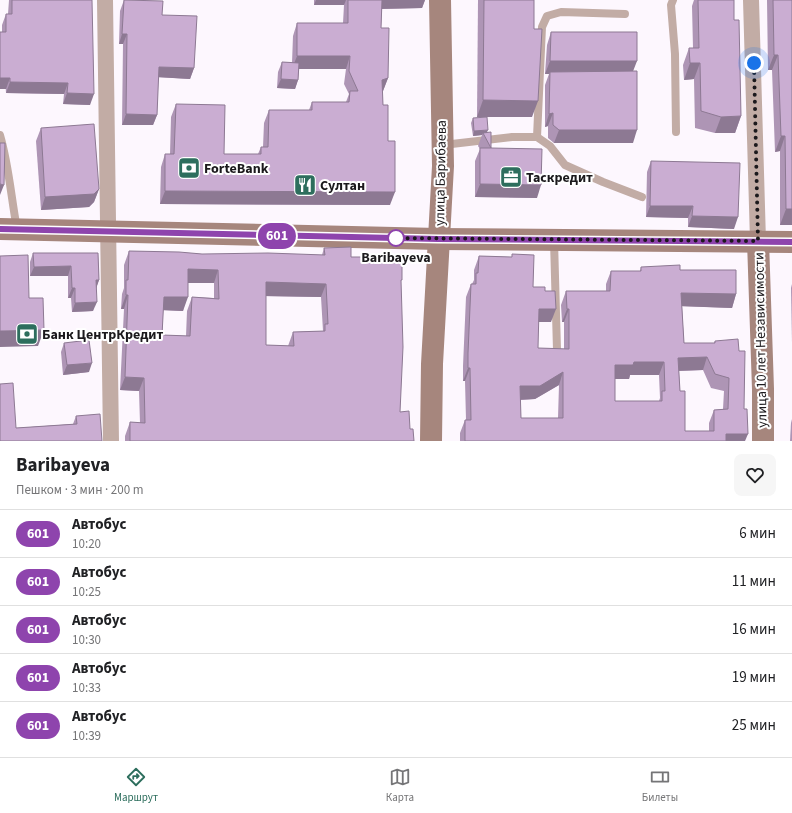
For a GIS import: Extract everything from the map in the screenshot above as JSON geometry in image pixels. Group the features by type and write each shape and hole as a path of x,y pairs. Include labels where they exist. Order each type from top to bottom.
{"main road":[{"name":"улица Барибаева","path":"431,441 432,364 442,145 440,0"},
{"path":"8,229 438,239 792,242"},
{"name":"улица 10 лет Независимости","path":"758,241 763,389 763,441"}],"street":[{"path":"105,0 111,441"},
{"name":"улица 10 лет Независимости","path":"751,0 758,241"}],"lane":[{"path":"673,0 671,5 675,54 676,132"},
{"path":"537,137 543,80 542,27 546,16 561,12 625,14"},
{"path":"0,135 7,159 10,194 8,229"},
{"path":"442,145 512,137 537,137 550,146 565,165 642,197"},
{"path":"554,240 557,350"}],"building":[{"path":"12,0 92,0 94,94 67,93 68,83 10,82 10,78 0,78 0,32 6,32 6,14 12,14"},
{"path":"124,0 163,1 162,15 197,16 194,68 159,67 157,115 126,114 127,34 122,34"},
{"path":"348,0 382,0 381,28 389,28 388,78 382,80 383,105 388,105 388,141 395,141 395,192 165,191 165,154 174,154 176,104 225,105 224,154 261,154 261,147 268,147 269,110 312,110 312,102 349,102 350,91 358,91 349,71 350,56 297,56 297,23 348,23"},
{"path":"484,0 534,0 534,29 542,29 538,101 483,100"},
{"path":"698,0 734,0 734,20 739,20 741,116 721,117 701,111 700,63 690,63 689,48 699,48"},
{"path":"773,0 792,0 792,209 786,209 785,136 781,136 778,55 774,55"},
{"path":"551,32 637,32 637,61 550,61"},
{"path":"282,62 299,63 298,80 281,79"},
{"path":"637,71 637,130 559,130 553,125 553,113 549,114 550,72"},
{"path":"487,117 488,130 474,131 473,118"},
{"path":"94,124 99,189 94,194 45,197 41,128"},
{"path":"491,132 491,148 483,133"},
{"path":"0,143 5,143 4,185 0,184"},
{"path":"480,148 542,149 541,185 480,184"},
{"path":"651,161 740,163 738,217 692,216 693,206 650,206"},
{"path":"351,247 351,257 402,257 401,280 403,347 400,412 409,411 410,429 413,429 414,441 130,441 130,422 145,423 144,378 125,377 128,295 126,295 126,280 128,280 129,251 202,254 268,253 325,255 324,248","holes":["188,269 218,270 219,299 192,297 190,336 162,335 164,297 188,297","266,282 326,284 328,324 325,324 325,331 293,332 294,346 266,345"]},
{"path":"33,253 98,253 99,280 96,280 97,302 75,303 75,288 72,288 71,266 34,267"},
{"path":"512,254 534,255 533,287 545,287 545,291 555,291 556,309 539,309 538,348 569,349 569,309 567,309 566,291 610,291 611,271 641,271 641,267 680,265 680,270 736,270 736,294 681,293 684,343 715,343 715,341 738,339 739,351 745,351 744,409 747,409 748,434 726,434 726,441 465,441 465,420 471,420 470,368 468,368 468,353 471,284 476,284 479,256 512,257","holes":["707,357 715,374 729,378 728,409 714,410 714,431 685,431 685,391 680,391 678,358","634,362 664,362 665,391 662,391 662,401 615,401 615,365 633,365","563,372 563,418 521,418 520,386 540,386"]},
{"path":"28,255 29,298 43,298 44,330 0,331 0,256"},
{"path":"89,340 92,363 67,365 64,343"},
{"path":"13,383 16,428 77,424 76,416 100,414 102,441 0,441 0,384"}],"bus line":[{"name":"601","path":"0,229 438,239 792,242"}],"place":[{"name":"ForteBank","path":"189,168"},
{"name":"Таскредит","path":"511,177"},
{"name":"Султан","path":"305,185"},
{"name":"Baribayeva","path":"396,238"},
{"name":"Банк ЦентрКредит","path":"27,334"}],"route":[{"path":"396,238 391,238 758,241 754,63"}]}
